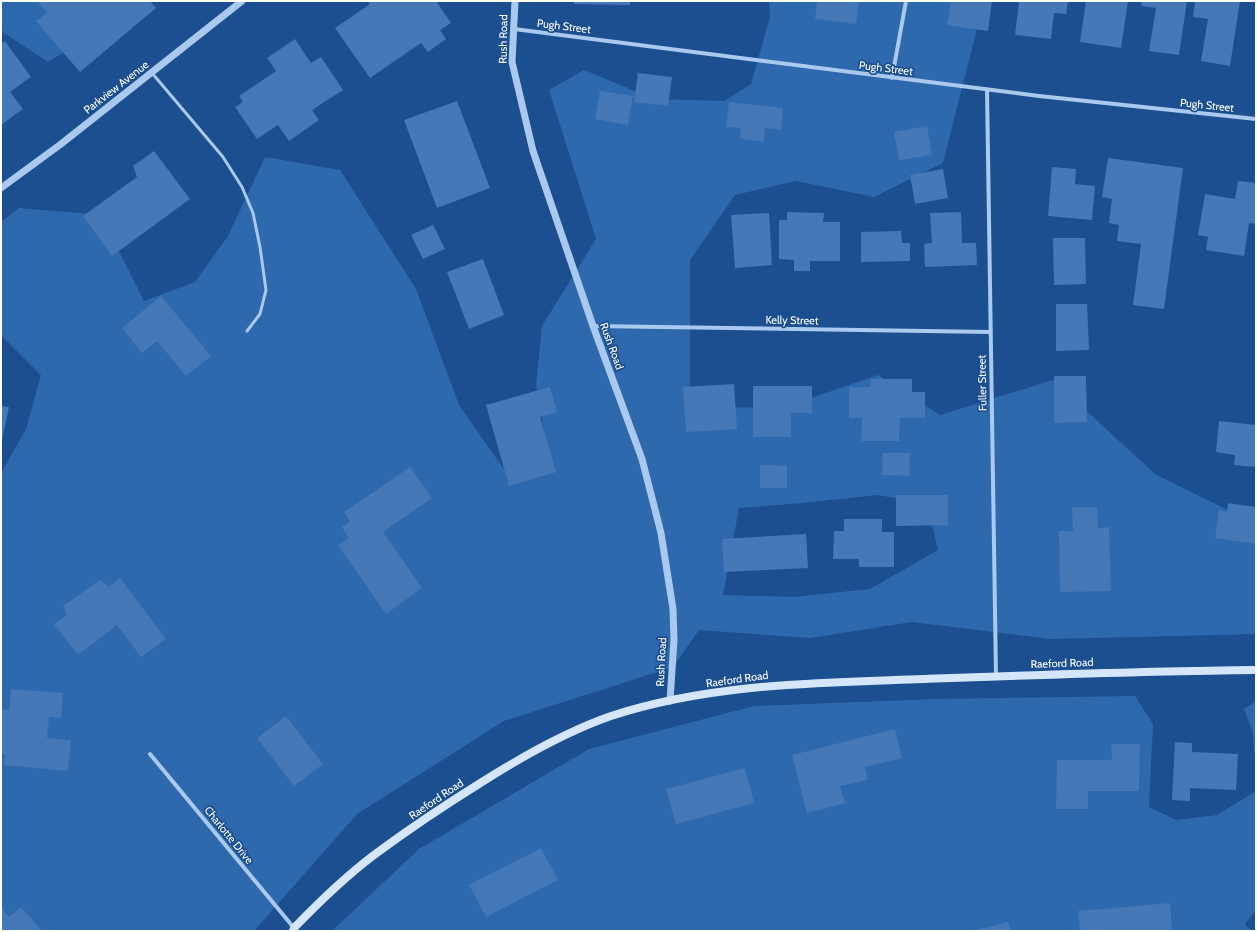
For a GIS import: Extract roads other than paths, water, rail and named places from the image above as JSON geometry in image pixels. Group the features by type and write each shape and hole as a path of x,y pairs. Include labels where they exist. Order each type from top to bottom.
{"main road":[{"name":"Raeford Road","path":"294,930 326,895 373,856 436,811 514,762 575,730 612,716 670,701 727,691 788,684 1139,671 1256,670"}],"street":[{"name":"Parkview Avenue","path":"1,188 61,144 242,1"},
{"name":"Rush Road","path":"515,1 512,62 533,151 593,326 642,459 661,533 673,609 674,640 670,701"},
{"path":"892,78 906,1"},
{"name":"Pugh Street","path":"514,29 1039,96 1256,119"},
{"name":"Fuller Street","path":"987,89 996,676"},
{"name":"Kelly Street","path":"593,326 990,332"},
{"name":"Charlotte Drive","path":"150,754 294,930"}],"lane":[{"path":"152,72 223,157 242,187 253,213 260,247 266,290 260,314 247,331"}]}
